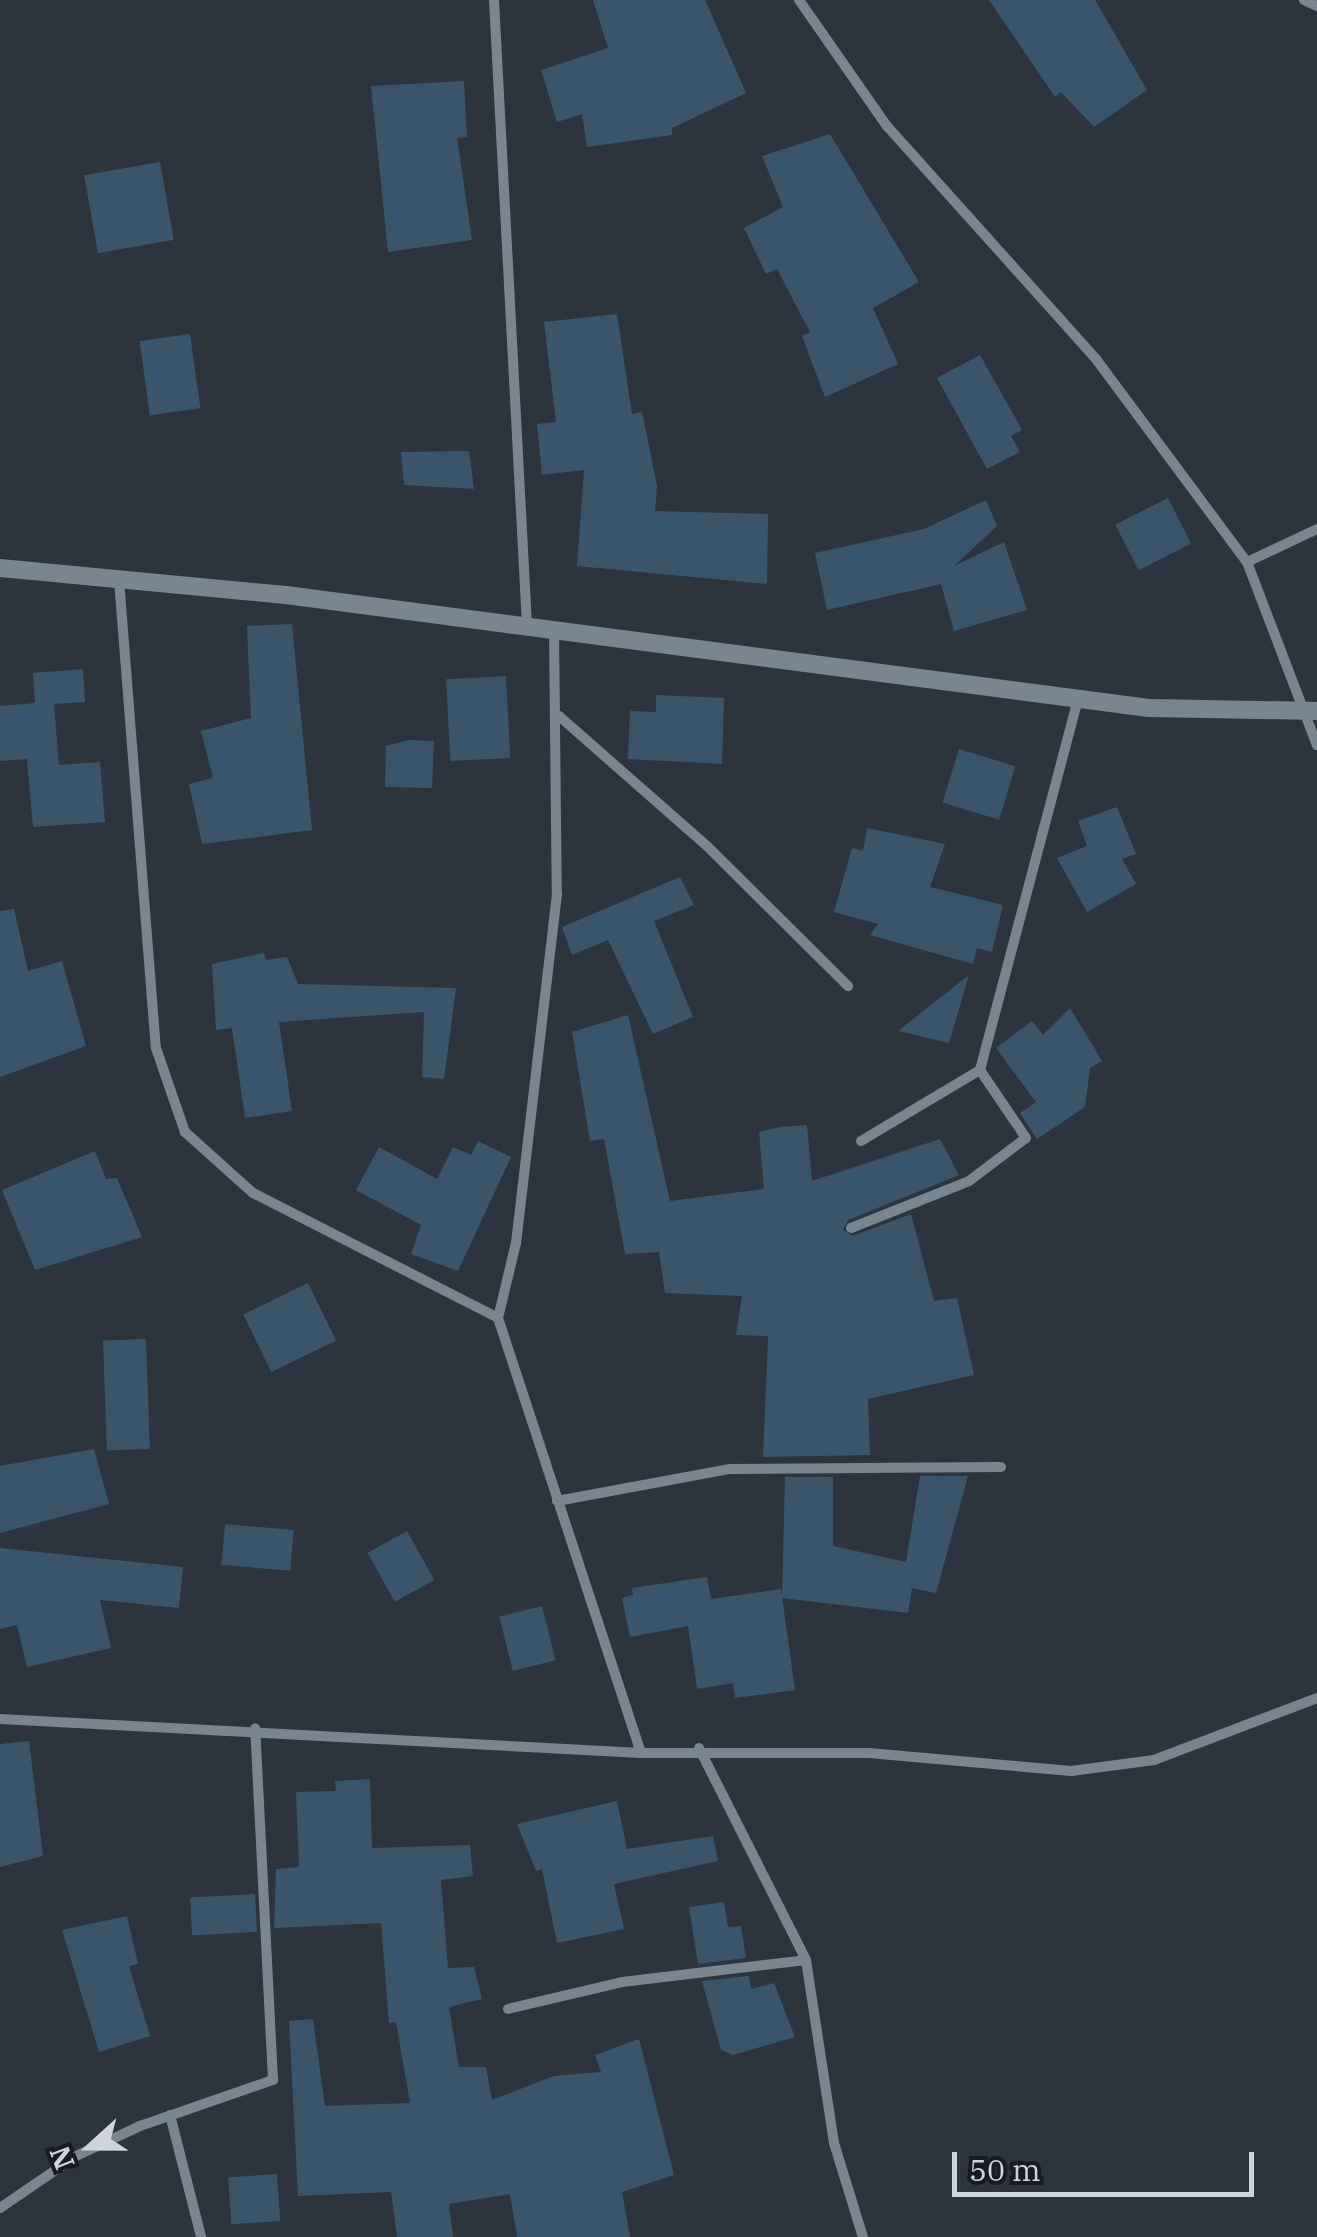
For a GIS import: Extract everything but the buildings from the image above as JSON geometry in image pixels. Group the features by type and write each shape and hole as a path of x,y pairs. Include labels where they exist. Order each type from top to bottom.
{"street":[{"path":"494,0 526,625"},
{"path":"800,0 887,126 1096,358 1247,562 1313,711 1317,744"},
{"path":"1304,0 1317,6"},
{"path":"1247,562 1317,529"},
{"path":"0,568 526,625 1078,699 1313,711"},
{"path":"119,580 156,1048 185,1132 253,1194 498,1318"},
{"path":"554,629 558,716 557,894 516,1244 498,1318 641,1753"},
{"path":"861,1141 980,1070 1078,699"},
{"path":"558,716 707,846 848,986"},
{"path":"851,1228 969,1180 1026,1138 980,1070"},
{"path":"558,1500 730,1469 1001,1466"},
{"path":"0,1719 256,1728 641,1753 699,1748 1072,1771 1154,1760 1317,1698"},
{"path":"0,2208 76,2156 170,2115 273,2080 256,1728"},
{"path":"699,1748 806,1960 834,2144 863,2237"},
{"path":"508,2009 622,1982 806,1960"},
{"path":"170,2115 201,2237"}]}
